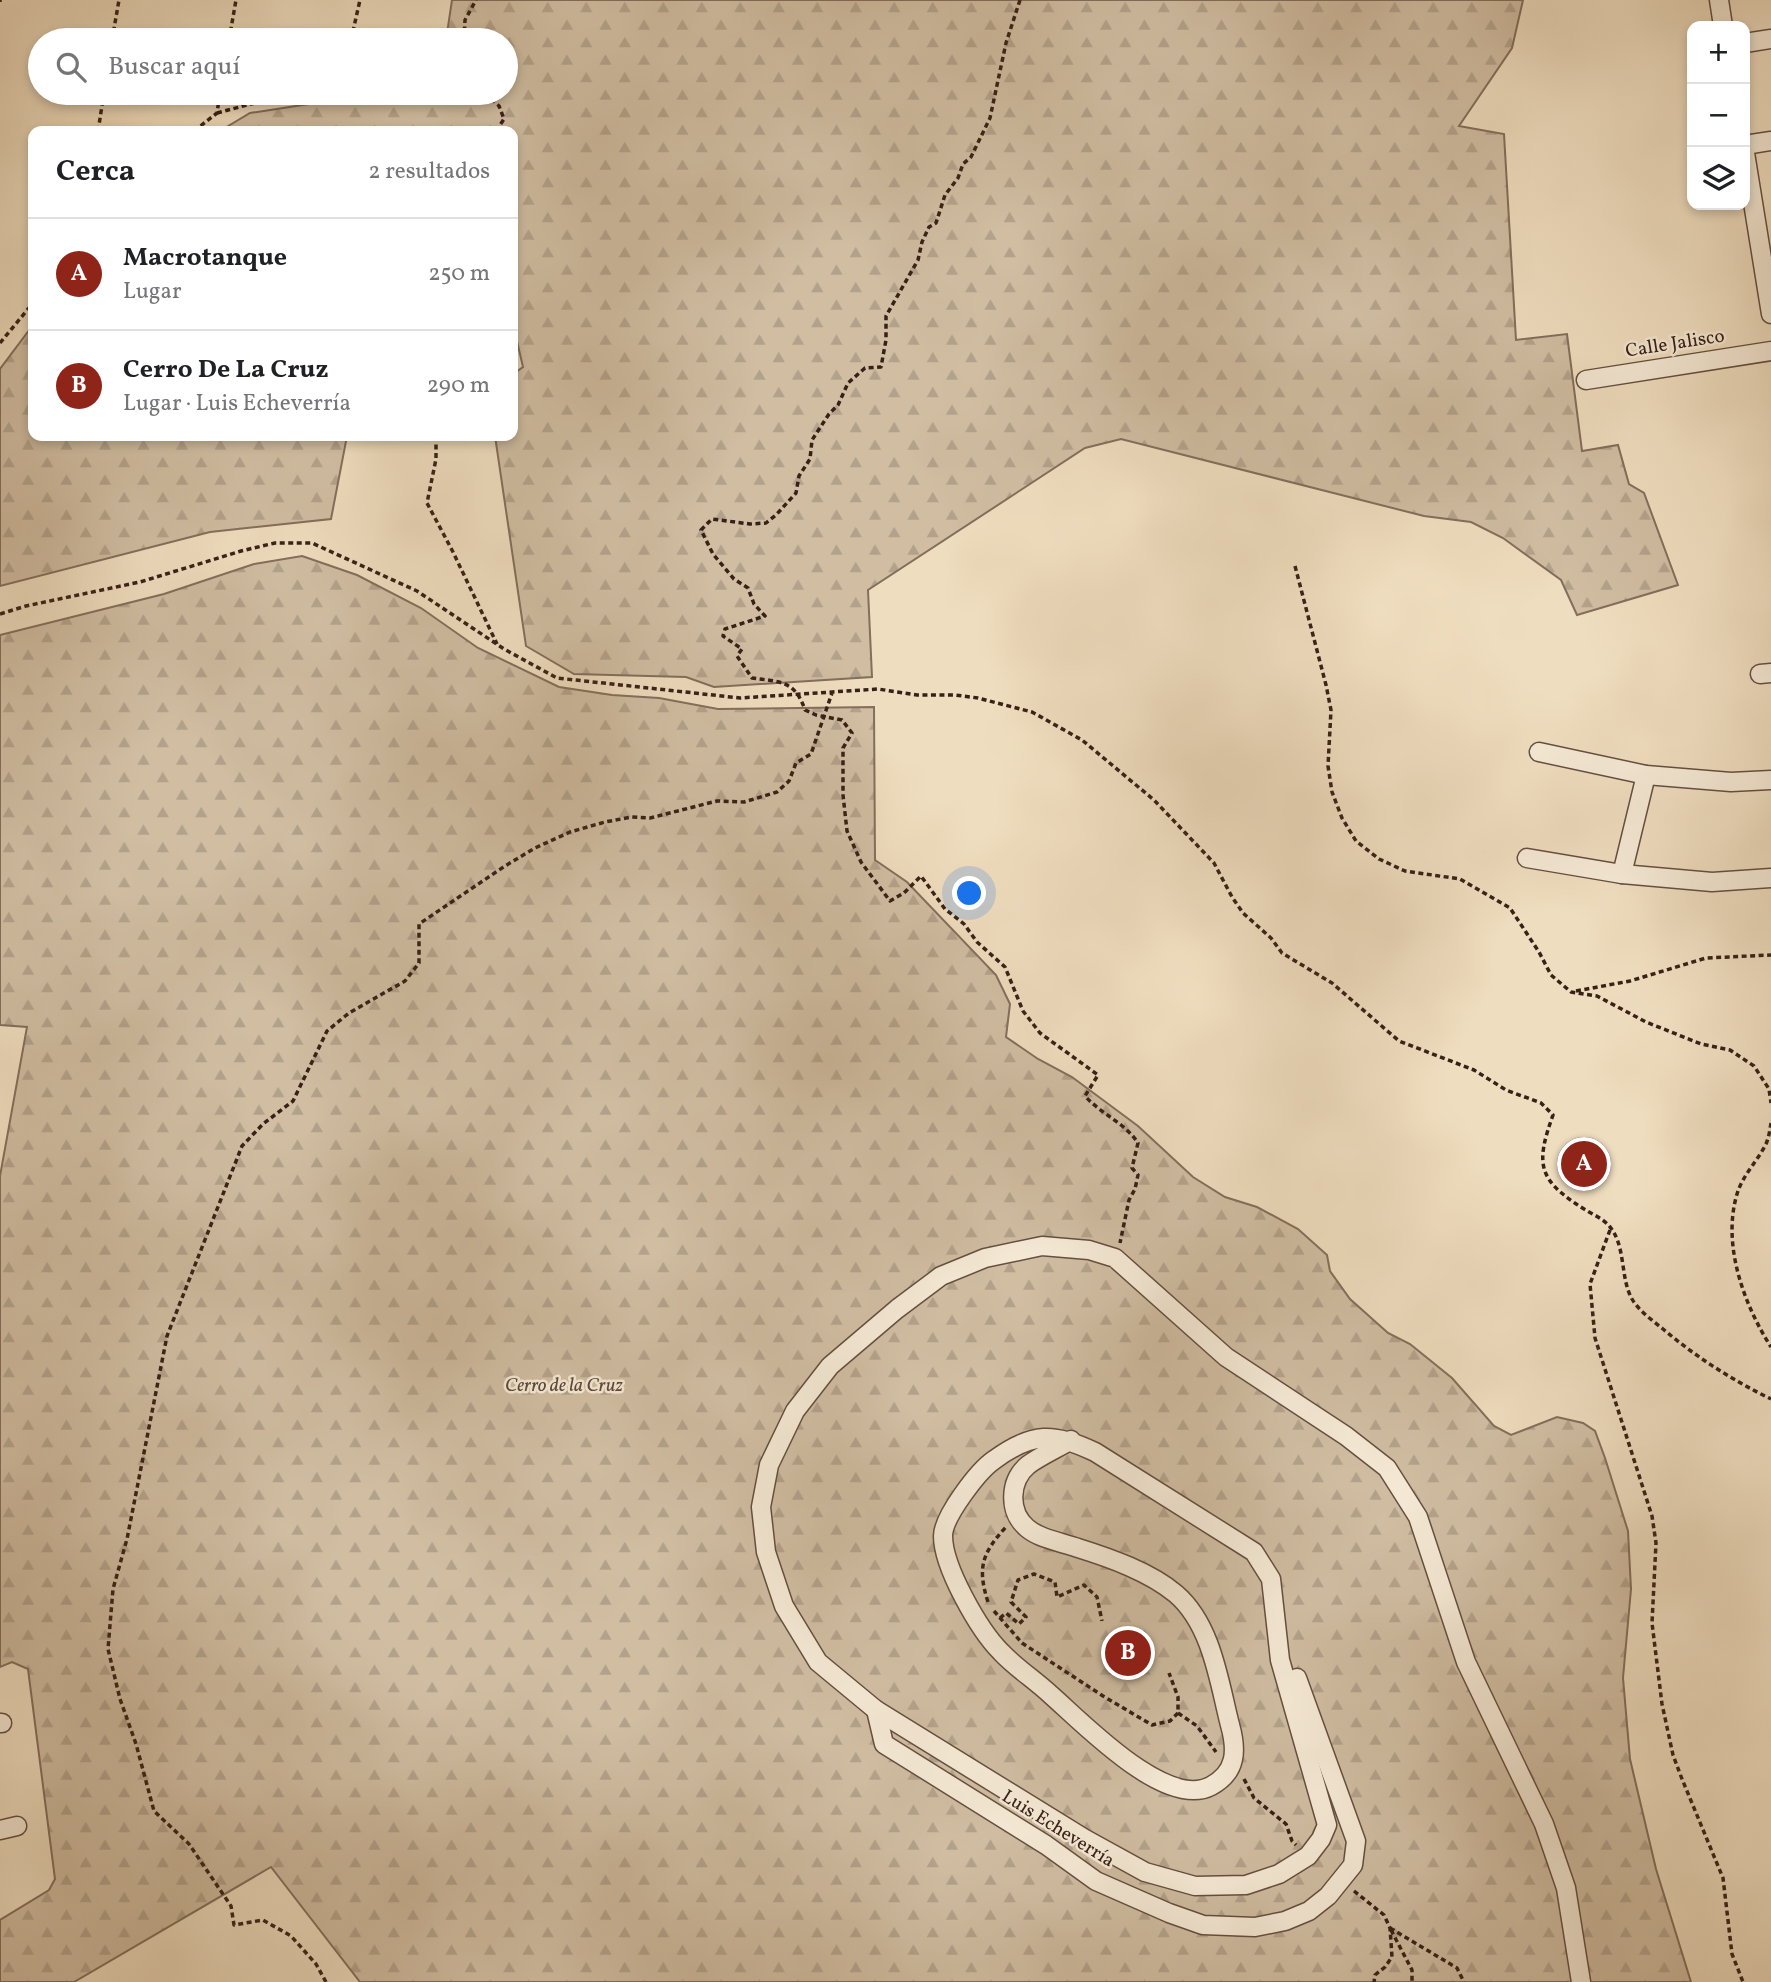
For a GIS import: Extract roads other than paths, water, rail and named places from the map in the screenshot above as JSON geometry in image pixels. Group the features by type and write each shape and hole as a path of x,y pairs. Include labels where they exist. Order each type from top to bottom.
{"street":[{"path":"1719,0 1722,21"},
{"path":"1750,42 1771,39"},
{"path":"1750,144 1771,141"},
{"path":"1750,177 1766,252 1771,314"},
{"name":"Calle Jalisco","path":"1586,380 1771,351"},
{"path":"1539,752 1646,775 1731,782 1771,779"},
{"path":"1622,874 1646,775"},
{"path":"1527,858 1622,874 1712,882 1771,878"},
{"path":"1071,1440 1029,1465 1020,1475 1014,1488 1013,1501 1017,1515 1024,1527 1036,1534 1146,1575 1177,1595 1195,1616 1212,1653 1233,1735 1233,1764 1224,1778 1208,1788 1190,1790 1164,1783 1110,1749 1000,1651 969,1607 946,1559 943,1533 959,1499 990,1462 1018,1443 1047,1437 1071,1440 1095,1452 1254,1552 1271,1579 1280,1660 1327,1825 1321,1839 1308,1856 1279,1874 1246,1885 1195,1886 1145,1872 1085,1839 876,1710 818,1662 784,1606 766,1552 761,1507 769,1465 795,1411 830,1366 941,1276 985,1258 1042,1246 1089,1250 1115,1258 1226,1357 1346,1436 1387,1468 1418,1517 1466,1662 1544,1824 1566,1888 1581,1982"},
{"name":"Luis Echeverría","path":"876,1710 884,1744 1046,1846 1096,1881 1203,1925 1255,1927 1285,1921 1309,1911 1328,1896 1353,1865 1356,1841 1296,1675 1284,1669"}],"place":[{"name":"Macrotanque","path":"1584,1164"},
{"name":"Cerro De La Cruz","path":"1128,1653"}],"park label":[{"name":"Cerro de la Cruz","path":"564,1386"}]}
